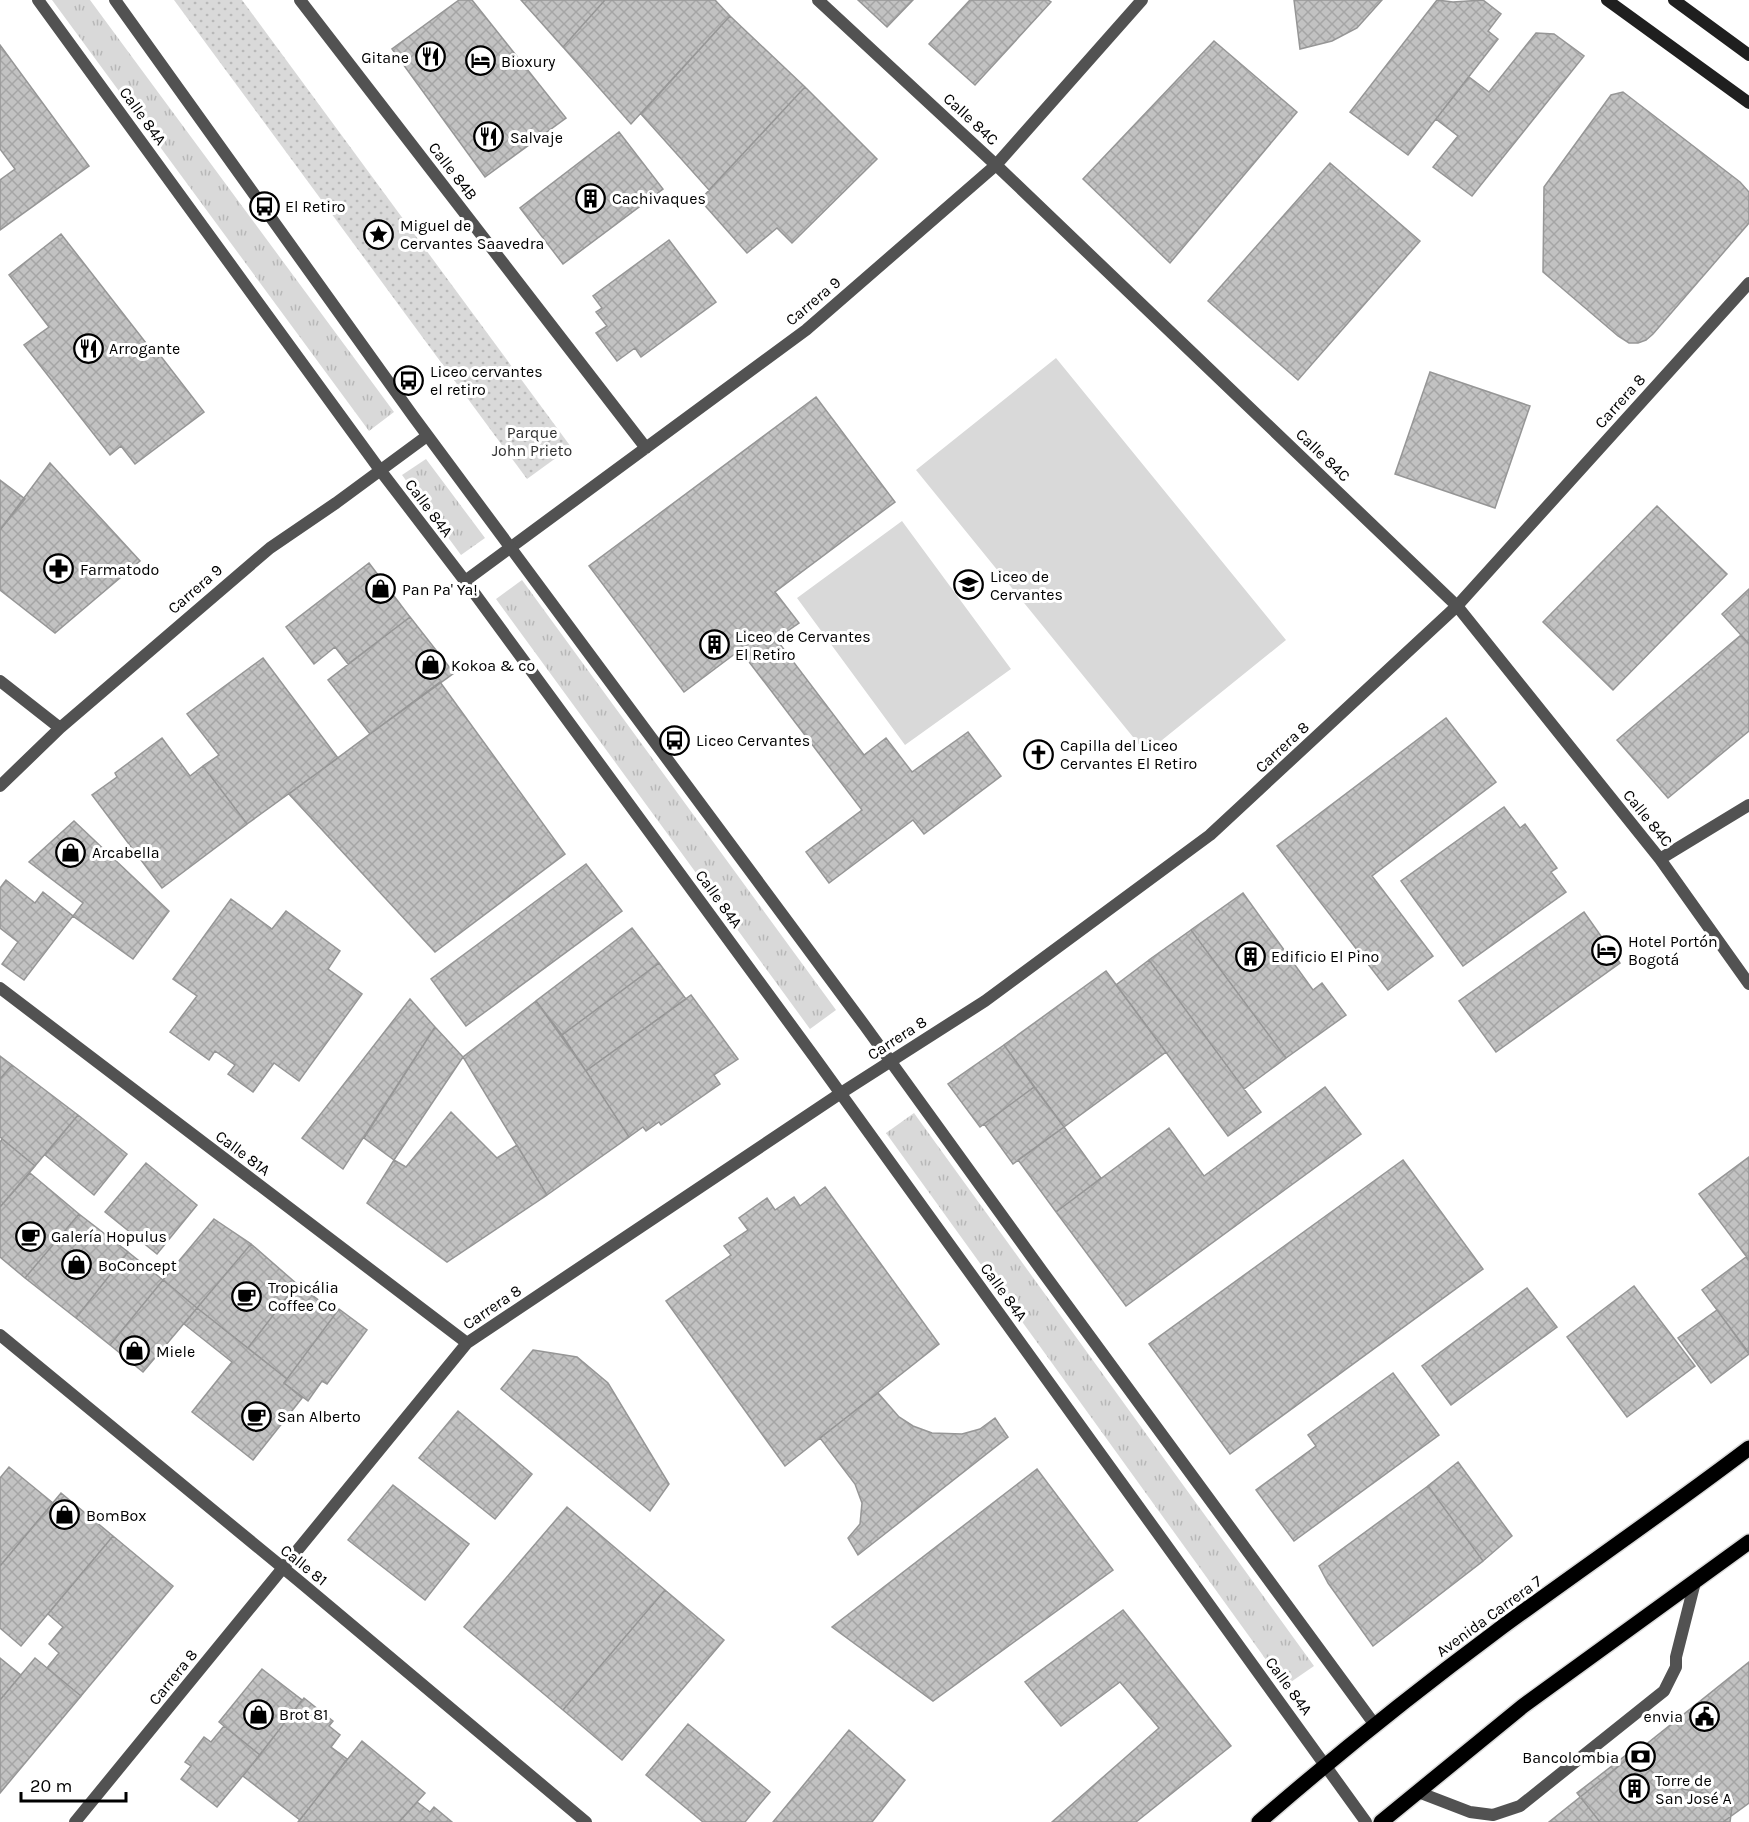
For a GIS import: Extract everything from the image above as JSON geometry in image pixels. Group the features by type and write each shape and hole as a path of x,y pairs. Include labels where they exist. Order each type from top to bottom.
{"main road":[{"path":"1607,0 1749,103"},
{"path":"1674,0 1749,55"},
{"name":"Avenida Carrera 7","path":"1259,1822 1325,1765 1498,1630 1687,1496 1749,1448"},
{"path":"1381,1822 1523,1706 1749,1542"}],"street":[{"name":"Calle 84A","path":"38,0 380,470 465,581 841,1093 1366,1822"},
{"path":"115,0 428,436 1375,1725"},
{"name":"Calle 84B","path":"300,0 646,448"},
{"name":"Calle 84C","path":"818,0 996,165 1457,606 1660,859 1749,984"},
{"name":"Carrera 9","path":"465,581 806,330 996,165 1142,0"},
{"name":"Carrera 8","path":"75,1822 467,1343 841,1093 985,1001 1210,835 1457,606 1749,283"},
{"name":"Carrera 9","path":"0,786 60,728 270,548 428,436"},
{"path":"0,681 60,728"},
{"path":"1660,859 1749,805"},
{"name":"Calle 81A","path":"0,988 467,1343"},
{"name":"Calle 81","path":"0,1335 586,1822"},
{"path":"1418,1792 1470,1812 1493,1815 1520,1806 1664,1691 1676,1667 1676,1657 1695,1582"}],"green space":[{"path":"52,0 90,0 394,412 369,431"},
{"name":"Parque John Prieto","path":"174,0 242,0 571,447 527,479"},
{"path":"1056,358 1286,640 1146,753 916,470"},
{"path":"426,459 485,538 461,555 402,475"},
{"path":"902,521 1011,669 905,745 797,598"},
{"path":"522,580 836,1010 810,1029 496,599"},
{"path":"914,1113 1314,1666 1285,1686 886,1133"}],"building":[{"path":"459,0 472,0 566,118 485,177 392,49"},
{"path":"521,0 605,0 563,47"},
{"path":"605,0 715,0 730,16 631,124 563,47"},
{"path":"858,0 913,0 887,27"},
{"path":"970,0 1048,0 1051,2 975,85 929,44"},
{"path":"1294,0 1382,0 1357,28 1332,41 1300,49"},
{"path":"1437,0 1453,2 1483,0 1501,14 1488,31 1498,39 1408,155 1350,112"},
{"path":"730,16 805,87 709,190 641,114"},
{"path":"1536,33 1554,34 1584,56 1472,196 1433,167 1458,136 1436,119 1469,77 1489,92"},
{"path":"1214,41 1297,112 1170,263 1083,179"},
{"path":"0,45 89,166 0,230 0,180 15,169 0,149"},
{"path":"805,87 877,159 792,243 777,228 747,253 700,200"},
{"path":"1623,92 1740,182 1749,192 1749,223 1653,334 1638,343 1629,343 1618,336 1543,272 1544,187 1611,95"},
{"name":"Cachivaques","path":"619,132 663,189 563,264 520,208"},
{"path":"1330,163 1420,241 1298,380 1208,301"},
{"name":"Arrogante","path":"61,234 153,352 156,350 204,412 135,464 121,446 110,455 24,345 49,327 9,275"},
{"path":"669,240 716,302 641,357 635,348 617,361 596,333 607,326 596,312 602,308 593,296"},
{"path":"1430,372 1530,406 1495,508 1395,474"},
{"name":"Liceo de Cervantes El Retiro","path":"816,397 895,502 775,592 799,623 776,639 864,755 886,738 912,772 968,732 1001,776 924,834 913,820 829,883 806,852 862,810 740,650 684,692 589,566"},
{"path":"50,463 140,561 55,633 0,590 0,530"},
{"path":"0,480 25,499 0,530"},
{"path":"1657,506 1727,574 1613,690 1543,622"},
{"path":"369,563 410,617 348,664 335,647 314,664 286,627"},
{"path":"1749,589 1749,644 1722,614"},
{"path":"410,617 454,673 370,734 328,680"},
{"path":"1741,635 1749,644 1749,731 1668,798 1617,740"},
{"path":"263,658 338,758 247,824 203,766 219,755 187,714"},
{"path":"440,682 565,854 435,952 289,794"},
{"path":"1446,718 1496,782 1372,876 1433,956 1388,990 1277,846"},
{"path":"162,738 190,776 203,766 247,824 162,888 92,795 117,777 115,773"},
{"path":"1504,807 1520,828 1525,824 1557,868 1551,872 1566,892 1463,966 1401,881"},
{"path":"74,821 169,911 133,959 73,916 83,903 29,862"},
{"path":"586,864 622,911 466,1026 431,979"},
{"path":"6,880 35,903 43,892 73,916 24,980 2,964 18,942 0,928 0,888"},
{"name":"Edificio El Pino","path":"1243,893 1313,990 1322,983 1346,1015 1286,1058 1191,930"},
{"path":"231,899 272,929 286,911 340,951 328,969 362,994 299,1081 274,1063 253,1092 228,1074 235,1065 215,1051 209,1060 170,1032 197,996 173,979"},
{"path":"1584,912 1620,963 1496,1052 1459,1001"},
{"path":"632,928 659,963 562,1035 536,1001"},
{"path":"1191,930 1286,1058 1244,1089 1149,960"},
{"path":"1149,960 1261,1112 1228,1136 1116,985"},
{"path":"659,963 686,999 586,1071 562,1035"},
{"path":"1106,971 1166,1052 1064,1127 1004,1045"},
{"path":"691,995 738,1059 714,1075 720,1084 661,1125 659,1122 646,1131 643,1127 629,1137 586,1071"},
{"path":"410,999 435,1027 343,1169 302,1138"},
{"path":"536,1001 629,1137 547,1195 463,1057"},
{"path":"435,1027 463,1057 394,1160 364,1138"},
{"path":"1004,1045 1034,1087 980,1127 948,1084"},
{"path":"0,1056 12,1065 0,1079"},
{"path":"12,1065 78,1115 35,1166 0,1137 0,1079"},
{"path":"1034,1087 1064,1127 1013,1164 984,1124"},
{"path":"1325,1087 1361,1134 1126,1306 1056,1212 1169,1128 1204,1176"},
{"path":"451,1112 497,1158 517,1145 547,1195 447,1262 367,1203 394,1160 406,1167"},
{"path":"78,1115 127,1154 94,1195 45,1155"},
{"path":"1064,1127 1101,1178 1056,1212 1018,1160"},
{"path":"2,1139 35,1166 0,1207 0,1142"},
{"path":"1749,1157 1749,1260 1699,1194"},
{"path":"1403,1160 1483,1269 1230,1454 1149,1344"},
{"path":"146,1163 197,1205 157,1254 105,1212"},
{"name":"Galería Hopulus","path":"30,1173 79,1214 25,1278 0,1257 0,1207"},
{"path":"825,1187 939,1344 785,1466 666,1301 731,1255 724,1246 748,1230 739,1218 767,1198 775,1210 794,1197 800,1206"},
{"name":"BoConcept","path":"79,1214 128,1252 76,1318 25,1278"},
{"path":"214,1219 251,1244 197,1308 163,1280"},
{"name":"Tropicália Coffee Co","path":"251,1244 297,1284 248,1348 197,1308"},
{"path":"128,1252 163,1280 110,1345 76,1318"},
{"path":"1746,1257 1749,1261 1749,1353 1702,1290"},
{"path":"163,1280 197,1308 143,1372 110,1345"},
{"path":"297,1284 336,1313 287,1379 248,1348"},
{"path":"1634,1286 1695,1366 1627,1417 1567,1337"},
{"path":"1527,1288 1557,1327 1451,1405 1422,1366"},
{"path":"197,1308 287,1379 284,1383 302,1398 253,1460 192,1412 232,1362 184,1324"},
{"path":"339,1309 367,1330 327,1384 322,1381 308,1401 284,1383"},
{"path":"1717,1310 1749,1354 1711,1383 1678,1338"},
{"path":"533,1350 577,1357 608,1383 669,1484 650,1511 501,1389"},
{"path":"1393,1373 1439,1435 1294,1541 1256,1490 1316,1446 1308,1435"},
{"path":"878,1393 899,1417 913,1426 932,1433 962,1434 980,1429 995,1418 1008,1437 858,1555 848,1538 860,1524 862,1503 855,1484 820,1438"},
{"path":"458,1411 532,1474 495,1519 419,1458"},
{"path":"1458,1462 1512,1536 1483,1561 1428,1486"},
{"path":"9,1467 53,1503 0,1566 0,1478"},
{"path":"1037,1469 1113,1570 933,1701 832,1627"},
{"path":"393,1485 469,1544 425,1600 348,1540"},
{"path":"1428,1486 1483,1561 1373,1646 1328,1583 1319,1566"},
{"path":"61,1493 113,1536 21,1646 0,1628 0,1566"},
{"path":"567,1507 665,1590 563,1710 464,1627"},
{"path":"113,1536 173,1586 81,1696 47,1668 59,1653 49,1644 63,1627 48,1614"},
{"path":"665,1590 724,1640 622,1760 563,1710"},
{"path":"1123,1610 1231,1746 1136,1822 1052,1822 1159,1728 1120,1682 1061,1726 1025,1682"},
{"path":"0,1658 21,1675 0,1700"},
{"path":"35,1658 81,1696 0,1793 0,1700"},
{"path":"1749,1662 1749,1803 1723,1822 1549,1822"},
{"name":"Brot 81","path":"262,1669 302,1700 260,1755 219,1722"},
{"path":"304,1698 333,1721 329,1726 340,1735 331,1747 347,1759 300,1820 243,1776"},
{"path":"688,1724 770,1792 745,1822 703,1822 646,1775"},
{"path":"224,1726 260,1755 217,1807 181,1779 191,1766 185,1762 204,1737 211,1742"},
{"path":"849,1730 905,1780 872,1822 773,1822"},
{"path":"362,1741 425,1793 399,1822 298,1822"},
{"name":"Torre de San José A","path":"1630,1752 1668,1786 1733,1799 1730,1822 1600,1822 1577,1793"},
{"path":"417,1802 430,1812 434,1807 452,1822 399,1822"}],"place":[{"name":"Gitane","path":"430,57"},
{"name":"Bioxury","path":"480,61"},
{"name":"Salvaje","path":"489,137"},
{"name":"Cachivaques","path":"591,198"},
{"name":"El Retiro","path":"264,206"},
{"name":"Miguel de Cervantes Saavedra","path":"379,234"},
{"name":"Arrogante","path":"88,348"},
{"name":"Liceo cervantes el retiro","path":"409,380"},
{"name":"Farmatodo","path":"59,569"},
{"name":"Liceo de Cervantes","path":"969,585"},
{"name":"Pan Pa' Ya!","path":"381,589"},
{"name":"Liceo de Cervantes El Retiro","path":"714,645"},
{"name":"Kokoa & co","path":"430,665"},
{"name":"Liceo Cervantes","path":"675,740"},
{"name":"Capilla del Liceo Cervantes El Retiro","path":"1039,754"},
{"name":"Arcabella","path":"71,852"},
{"name":"Hotel Portón Bogotá","path":"1607,950"},
{"name":"Edificio El Pino","path":"1250,956"},
{"name":"Galería Hopulus","path":"30,1236"},
{"name":"BoConcept","path":"77,1265"},
{"name":"Tropicália Coffee Co","path":"247,1296"},
{"name":"Miele","path":"135,1351"},
{"name":"San Alberto","path":"256,1416"},
{"name":"BomBox","path":"65,1515"},
{"name":"Brot 81","path":"258,1714"},
{"name":"envia","path":"1704,1716"},
{"name":"Bancolombia","path":"1640,1757"},
{"name":"Torre de San José A","path":"1634,1789"}]}
